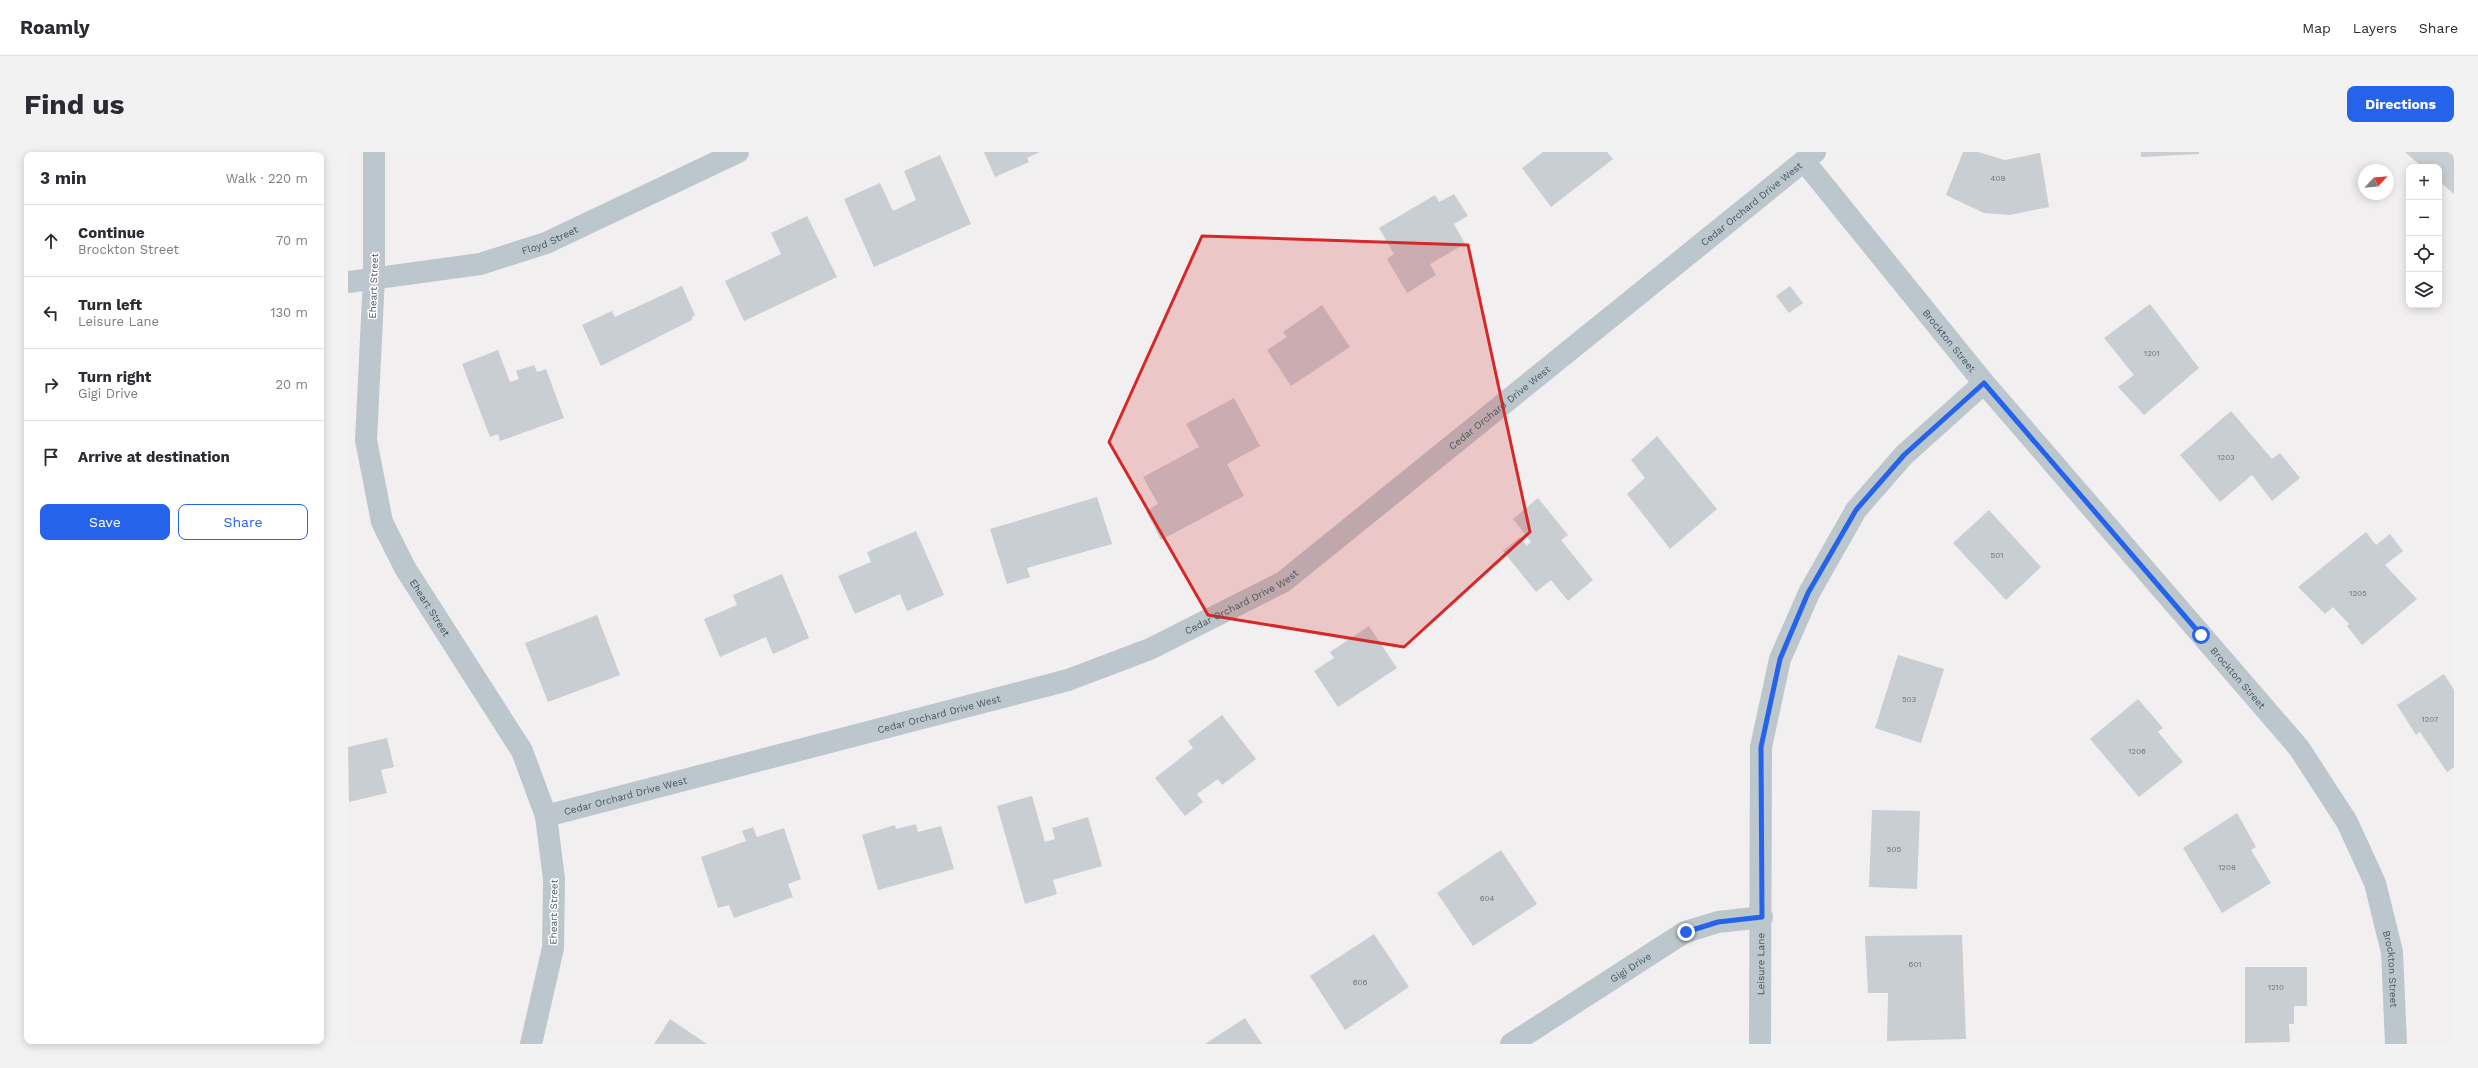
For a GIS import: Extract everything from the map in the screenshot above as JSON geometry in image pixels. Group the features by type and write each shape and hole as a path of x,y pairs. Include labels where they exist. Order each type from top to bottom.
{"street":[{"name":"Eheart Street","path":"374,152 374,277 366,440 382,522 405,568 522,751 546,816 554,879 552,948 531,1044"},
{"name":"Floyd Street","path":"348,282 374,277 480,264 546,242 738,152"},
{"name":"Brockton Street","path":"1810,157 1984,383 2299,748 2347,822 2375,883 2392,952 2396,1044"},
{"name":"Cedar Orchard Drive West","path":"546,816 1068,680 1150,649 1282,582 1810,157"},
{"name":"Leisure Lane","path":"1760,1044 1762,917 1761,747 1780,659 1808,593 1856,510 1904,455 1984,383"},
{"name":"Gigi Drive","path":"1511,1044 1686,932 1718,922 1762,917"}],"highlighted area":[{"path":"1202,236 1468,245 1530,532 1404,647 1208,615 1109,442"}],"building":[{"path":"984,152 1040,152 1027,158 1029,162 995,177"},
{"path":"1543,152 1607,152 1613,159 1551,207 1522,168"},
{"path":"1963,152 1978,152 2005,160 2040,153 2049,207 2010,215 1984,213 1946,195"},
{"path":"2141,152 2199,152 2199,154 2141,157"},
{"path":"2405,152 2454,152 2454,194 2442,184 2442,164 2419,164"},
{"path":"940,155 971,224 874,267 844,199 880,183 893,211 916,200 904,171"},
{"path":"1454,194 1468,216 1454,224 1465,244 1430,264 1436,275 1407,293 1387,259 1394,254 1379,228 1435,195 1439,202"},
{"path":"807,216 837,277 744,321 725,281 781,254 771,233"},
{"path":"682,286 695,315 692,317 692,320 601,366 582,325 612,311 615,317"},
{"path":"1790,286 1803,303 1789,313 1776,296"},
{"path":"2150,304 2199,368 2144,415 2118,387 2134,375 2104,338"},
{"path":"1322,305 1350,347 1291,386 1267,350 1287,337 1283,332"},
{"path":"498,350 510,382 519,379 516,371 534,365 537,372 546,369 564,418 500,441 498,434 490,437 462,364"},
{"path":"1234,398 1260,446 1227,464 1244,496 1161,540 1146,511 1158,504 1143,477 1199,447 1186,424"},
{"path":"2231,411 2272,459 2280,453 2300,478 2272,501 2252,475 2220,502 2180,455"},
{"path":"1657,436 1717,509 1670,549 1627,494 1645,478 1631,460"},
{"path":"1097,497 1112,544 1027,568 1030,577 1007,584 990,529"},
{"path":"1538,498 1568,535 1561,540 1593,580 1568,601 1551,580 1536,592 1503,551 1520,537 1527,546 1531,542 1513,519"},
{"path":"1989,510 2041,567 2006,600 1953,543"},
{"path":"916,531 944,595 907,611 900,594 855,614 838,576 871,562 867,552"},
{"path":"2366,532 2376,545 2390,534 2403,551 2385,565 2417,599 2362,645 2347,626 2349,624 2333,607 2325,614 2298,587"},
{"path":"782,574 809,638 773,654 766,637 720,657 704,619 737,605 733,595"},
{"path":"597,615 620,675 548,702 525,643"},
{"path":"1369,626 1397,668 1338,707 1314,671 1334,658 1330,652"},
{"path":"1898,655 1944,669 1921,743 1875,728"},
{"path":"2444,674 2454,690 2454,767 2447,772 2420,732 2416,735 2397,705"},
{"path":"2138,699 2163,728 2158,732 2183,762 2139,797 2090,739"},
{"path":"1222,715 1256,759 1222,785 1218,779 1197,794 1203,802 1185,816 1155,778 1193,748 1188,741"},
{"path":"387,738 394,767 381,770 387,793 349,802 348,747"},
{"path":"1032,796 1045,842 1055,839 1052,828 1088,817 1102,866 1053,880 1057,894 1025,904 997,806"},
{"path":"1872,810 1920,811 1917,889 1869,887"},
{"path":"2237,813 2256,847 2251,850 2271,883 2222,913 2183,848"},
{"path":"916,824 918,832 941,826 954,869 878,890 862,835 895,825 896,829"},
{"path":"753,827 757,837 784,828 801,879 788,884 793,897 734,918 729,905 718,908 701,857 746,841 742,831"},
{"path":"1501,850 1537,904 1473,946 1437,893"},
{"path":"1374,934 1409,987 1345,1030 1310,976"},
{"path":"1962,935 1966,1039 1887,1041 1888,993 1868,993 1865,936"},
{"path":"2245,967 2307,967 2307,1006 2294,1006 2294,1024 2289,1024 2290,1042 2245,1043"},
{"path":"1245,1018 1262,1044 1205,1044"},
{"path":"670,1019 707,1044 654,1044"}],"route":[{"path":"1686,932 1718,922 1762,917 1761,747 1780,659 1808,593 1856,510 1904,455 1984,383 2201,635"}]}
